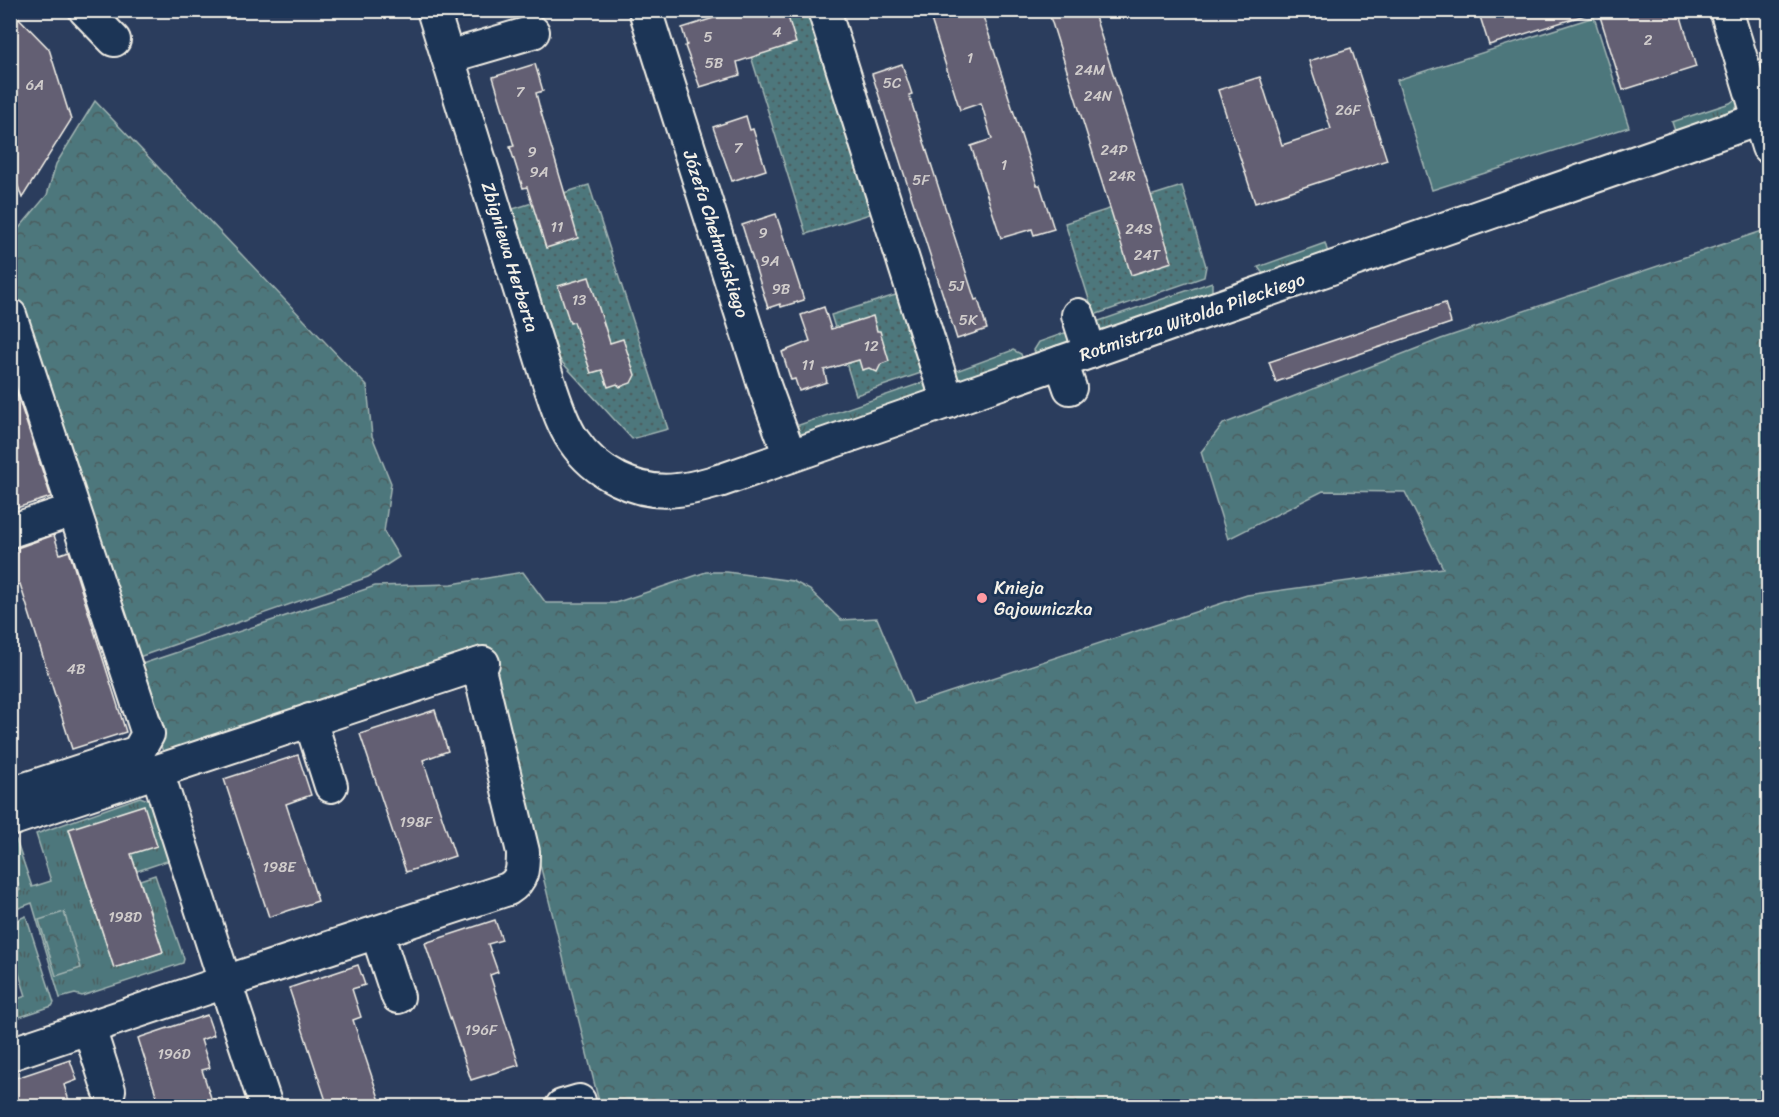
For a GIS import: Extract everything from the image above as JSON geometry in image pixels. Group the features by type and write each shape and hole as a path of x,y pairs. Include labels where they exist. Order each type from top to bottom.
{"street":[{"path":"85,10 114,40"},
{"name":"Zbigniewa Herberta","path":"433,10 548,380 565,425 573,440 588,458 621,481"},
{"name":"Józefa Chełmońskiego","path":"645,10 765,388 790,456"},
{"path":"824,10 948,402"},
{"path":"1726,10 1766,125"},
{"path":"448,57 532,32"},
{"name":"Rotmistrza Witolda Pileckiego","path":"621,481 649,489 676,491 722,480 948,402 1065,375 1090,352 1766,125"},
{"path":"10,315 148,734 138,752 10,794"},
{"path":"1078,315 1090,352"},
{"path":"10,531 74,510"},
{"path":"10,820 480,664 522,852 522,873 516,884 508,890 10,1054"},
{"path":"310,720 331,786"},
{"path":"157,771 266,1107"},
{"path":"377,933 398,997"},
{"path":"89,1028 109,1090"}],"green space":[{"path":"737,11 808,11 873,213 806,234"},
{"path":"1594,17 1629,127 1432,190 1397,80"},
{"path":"1741,95 1740,102 1734,111 1676,134 1672,122 1730,103"},
{"path":"95,101 367,386 372,436 391,483 384,532 399,557 368,577 136,658 139,665 375,586 452,584 523,572 546,603 615,603 706,572 727,572 793,581 810,590 841,620 877,618 913,704 1247,595 1443,568 1405,492 1323,491 1228,539 1201,452 1223,424 1441,339 1768,229 1768,1106 600,1106 486,647 163,752 11,283 10,239 47,195 56,164"},
{"path":"589,185 668,429 632,439 560,360 513,209"},
{"path":"1182,186 1206,266 1204,277 1094,315 1065,223"},
{"path":"1325,243 1328,253 1264,275 1258,267"},
{"path":"1212,282 1212,293 1102,335 1090,324"},
{"path":"899,294 924,372 856,395 831,315"},
{"path":"1073,330 1073,342 1038,359 1034,350 1039,342"},
{"path":"1013,350 1021,354 1024,363 959,384 948,374"},
{"path":"930,380 929,392 799,438 790,428"},
{"path":"140,797 151,801 170,860 137,871 131,854 69,830 114,967 163,952 140,880 155,875 184,959 183,963 82,996 75,994 60,998 32,903 11,911 11,894 20,890 11,861 11,842 16,840 32,887 51,881 36,834"},
{"path":"64,912 81,968 56,976 39,920"},
{"path":"26,916 54,1003 52,1006 11,1020 11,1001 26,996 11,948 11,922"}],"building":[{"path":"11,10 49,49 71,120 22,198 10,163"},
{"path":"739,10 786,10 796,43 737,62 740,75 700,87 685,46 687,45 682,28"},
{"path":"928,10 981,10 1037,185 1040,185 1054,229 1034,235 1032,229 1001,238 971,146 992,139 981,103 960,110"},
{"path":"1048,10 1093,10 1172,262 1131,275"},
{"path":"1478,10 1584,10 1585,15 1489,45"},
{"path":"1598,10 1679,10 1696,67 1623,90"},
{"path":"1351,48 1387,160 1255,203 1218,90 1260,77 1282,145 1331,129 1309,61"},
{"path":"535,64 543,91 536,93 578,238 546,248 527,187 523,188 510,147 514,146 493,77"},
{"path":"902,64 912,94 909,95 942,198 975,300 978,299 987,329 957,339 872,74"},
{"path":"746,116 750,130 753,129 766,170 732,181 713,127"},
{"path":"776,214 804,300 781,307 780,304 768,308 742,225"},
{"path":"589,277 610,343 623,339 635,375 631,383 620,387 617,384 608,387 602,370 591,373 574,322 570,323 558,286"},
{"path":"1445,303 1451,323 1276,382 1269,362"},
{"path":"824,307 831,329 873,316 889,361 881,364 877,372 869,368 862,370 859,360 824,370 827,382 799,391 795,379 791,380 782,352 810,341 801,315"},
{"path":"14,385 51,497 10,510 10,386"},
{"path":"54,535 60,554 69,551 126,732 72,749 20,584 10,587 10,552"},
{"path":"435,710 448,751 423,760 455,856 406,872 360,734"},
{"path":"298,755 311,795 286,804 318,901 269,917 224,779"},
{"path":"144,805 157,846 131,854 163,952 114,968 69,829"},
{"path":"495,920 502,940 488,944 498,972 490,975 519,1065 471,1080 425,943"},
{"path":"358,965 365,985 352,989 361,1017 353,1020 382,1107 328,1107 289,988"},
{"path":"207,1015 214,1035 201,1040 210,1068 202,1070 214,1107 160,1107 138,1038"},
{"path":"70,1060 77,1080 64,1085 71,1107 10,1107 10,1080"}],"place":[{"name":"Knieja Gajowniczka","path":"982,598"}]}
